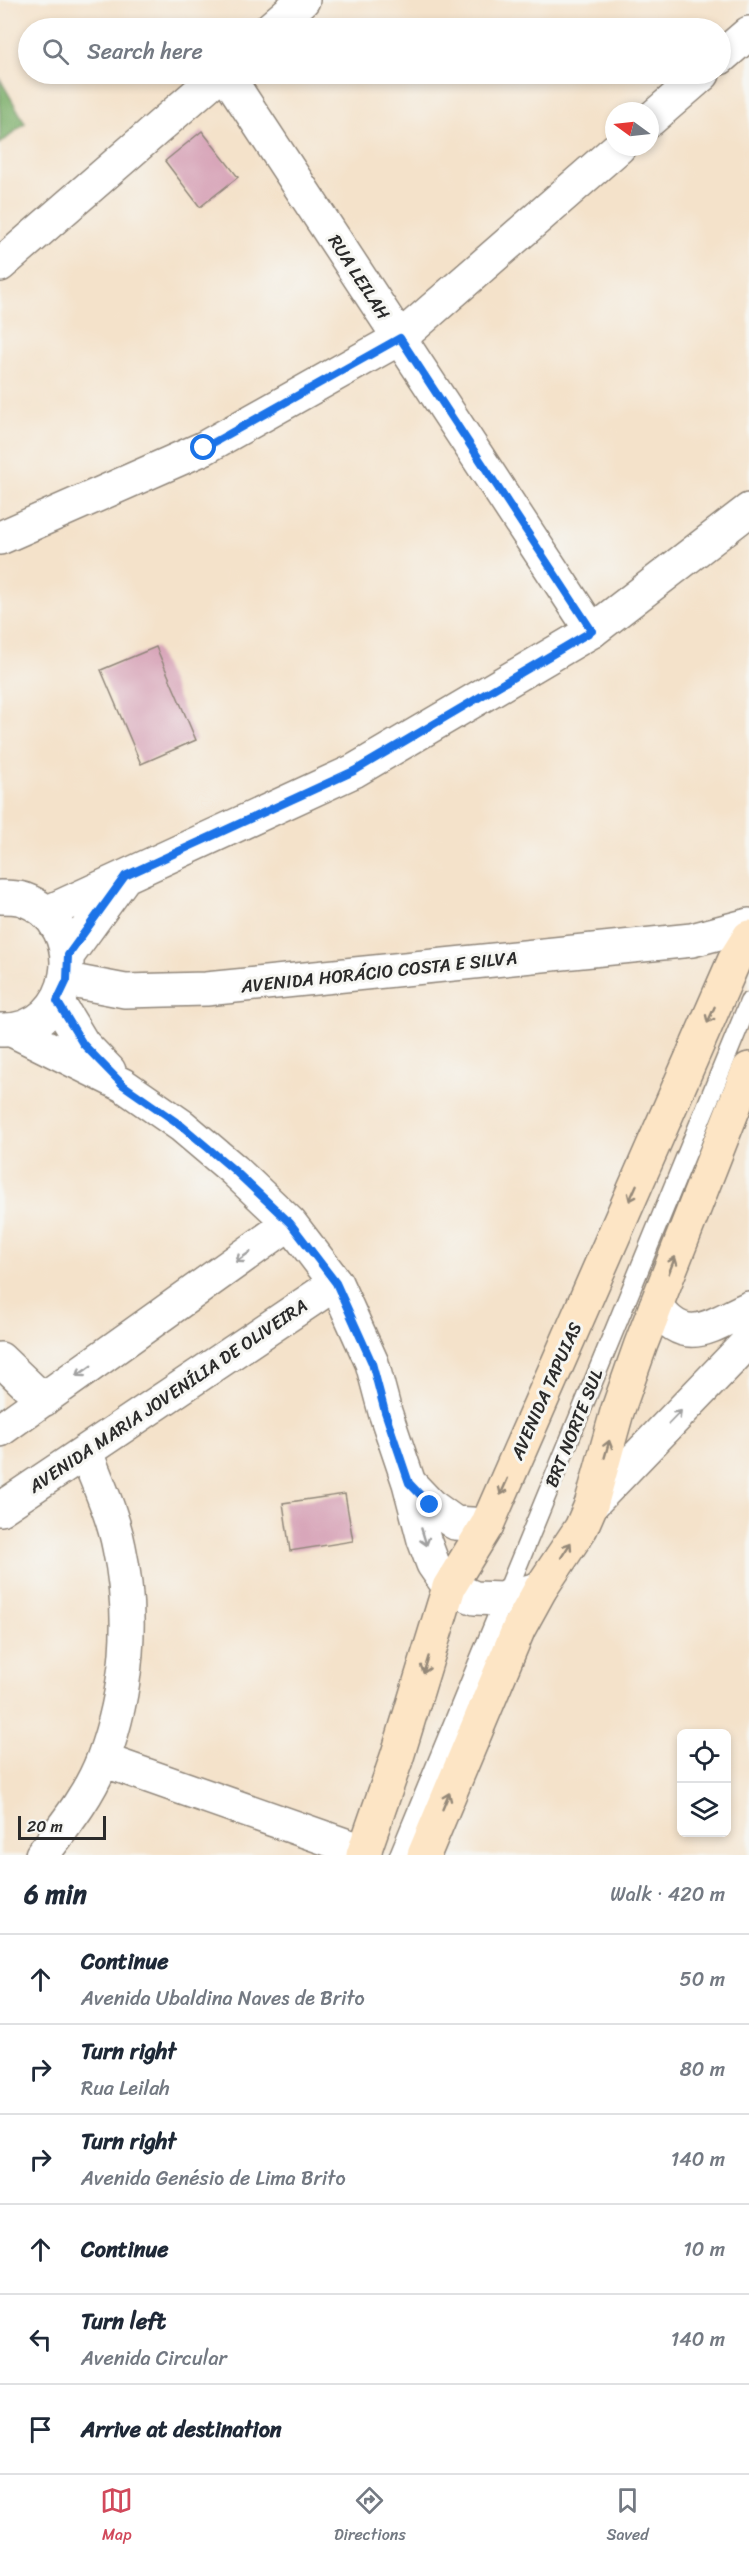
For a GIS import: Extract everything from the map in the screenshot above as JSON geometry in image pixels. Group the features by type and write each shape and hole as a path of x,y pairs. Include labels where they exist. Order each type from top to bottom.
{"main road":[{"name":"AVENIDA TAPUIAS","path":"364,1854 397,1757 449,1587 487,1525 742,949"},
{"path":"424,1855 519,1628 541,1588 581,1528 591,1505 617,1412 749,1069"}],"street":[{"path":"282,18 303,0"},
{"path":"731,49 749,33"},
{"path":"0,265 208,84"},
{"name":"RUA LEILAH","path":"233,84 592,631"},
{"path":"659,112 691,84"},
{"path":"0,538 204,448 400,338 609,156"},
{"path":"46,913 354,771 592,631 749,510"},
{"path":"6,1030 41,1018 125,876"},
{"path":"0,897 23,899 46,913 61,932 64,979 83,1044 123,1085"},
{"name":"AVENIDA HORÁCIO COSTA E SILVA","path":"64,979 125,991 206,989 692,940 749,925"},
{"path":"692,940 742,949"},
{"path":"6,1030 123,1085 182,1126 234,1170 290,1223 336,1283 372,1363 433,1564 449,1587 475,1598 502,1599 541,1588"},
{"path":"0,1430 290,1223"},
{"name":"AVENIDA MARIA JOVENÍLIA DE OLIVEIRA","path":"0,1509 336,1283"},
{"path":"656,1306 673,1327 697,1331 749,1308"},
{"path":"591,1505 749,1341"},
{"path":"0,1359 43,1400"},
{"path":"42,1855 74,1814 103,1760 123,1690 128,1606 119,1545 86,1452"},
{"path":"409,1483 430,1505 455,1522 487,1525"},
{"path":"103,1760 364,1854"}],"lane":[{"name":"BRT NORTE SUL","path":"399,1855 502,1599 749,1002"}],"green space":[{"path":"0,79 25,123 0,144"}],"building":[{"path":"202,131 238,177 200,207 165,161"},
{"path":"156,647 196,740 141,764 101,670"},
{"path":"345,1494 353,1541 290,1551 283,1503"}],"route":[{"path":"204,448 400,338 592,631 354,771 125,876 68,955 67,980 57,1001 83,1044 123,1085 182,1126 234,1170 290,1223 336,1283 372,1363 385,1412 409,1483 430,1505"}]}
